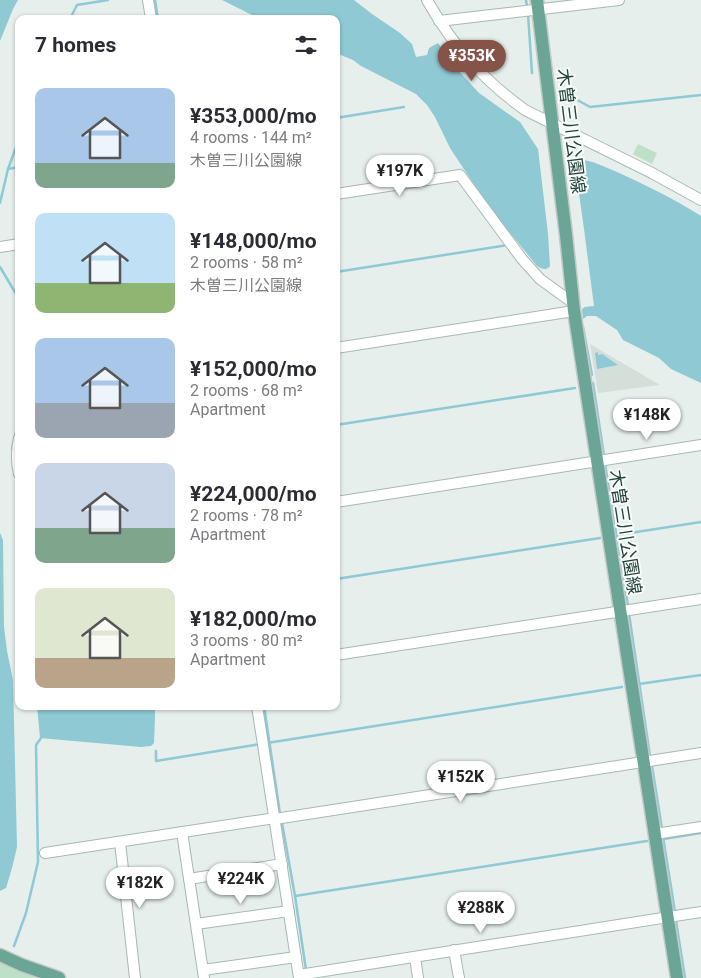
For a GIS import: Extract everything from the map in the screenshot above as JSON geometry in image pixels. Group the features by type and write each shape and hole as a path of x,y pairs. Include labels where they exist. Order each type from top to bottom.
{"main road":[{"name":"木曽三川公園線","path":"538,5 573,307 677,978"},
{"path":"0,954 22,965 58,978"}],"street":[{"path":"148,0 150,15"},
{"path":"427,0 453,41 489,82 506,97 525,110 652,173 701,200"},
{"path":"439,21 538,5 619,0"},
{"path":"340,193 460,175 522,259 540,279 573,307"},
{"path":"0,246 15,244"},
{"path":"340,347 573,307"},
{"path":"340,501 701,446"},
{"path":"340,654 701,598"},
{"path":"259,710 299,977 454,950 701,912"},
{"path":"45,853 701,754"},
{"path":"654,834 701,827"},
{"path":"182,832 204,974 296,957"},
{"path":"120,842 135,978"},
{"path":"189,879 282,864"},
{"path":"196,924 289,911"},
{"path":"454,950 459,978"},
{"path":"415,957 418,978"}],"shaded area":[{"path":"590,344 660,385 598,393"}],"green space":[{"path":"638,144 657,153 652,164 633,154"},
{"path":"0,961 45,978 0,978"}],"water":[{"path":"0,0 18,0 0,41"},
{"path":"222,0 354,0 400,33 412,44 416,57 427,55 429,48 438,43 457,69 479,93 520,122 538,149 550,266 544,269 537,266 489,207 450,148 427,105 416,94 340,55 340,15 252,15"},
{"path":"580,160 594,162 628,177 701,216 701,383 671,369 659,358 623,340 617,330 596,316 587,316 583,319 582,309 594,306 575,165"},
{"path":"598,352 598,355 602,354 618,365 597,369 595,353"},
{"path":"0,533 3,540 4,627 13,680 17,847 6,888 0,891"},
{"path":"37,710 155,710 154,743 151,746 141,747 40,738"}],"waterway":[{"path":"72,15 77,5 108,0"},
{"path":"155,0 157,15"},
{"path":"526,0 527,7"},
{"path":"528,14 532,73"},
{"path":"563,92 590,107 701,95"},
{"path":"340,117 404,107"},
{"path":"8,169 15,150"},
{"path":"0,203 8,169 15,168"},
{"path":"340,271 508,245"},
{"path":"0,267 15,292"},
{"path":"583,327 592,375"},
{"path":"593,383 604,456"},
{"path":"340,424 575,388"},
{"path":"12,449 15,436"},
{"path":"605,464 628,606"},
{"path":"617,535 701,522"},
{"path":"340,578 600,538"},
{"path":"629,614 650,756"},
{"path":"639,684 701,675"},
{"path":"267,743 622,687"},
{"path":"265,710 280,814"},
{"path":"14,946 26,913 38,862 36,745 41,738"},
{"path":"156,751 156,761 260,744"},
{"path":"652,766 662,829"},
{"path":"282,823 306,970"},
{"path":"663,839 701,833"},
{"path":"663,837 675,912"},
{"path":"295,896 647,841"},
{"path":"676,921 685,978"}]}
